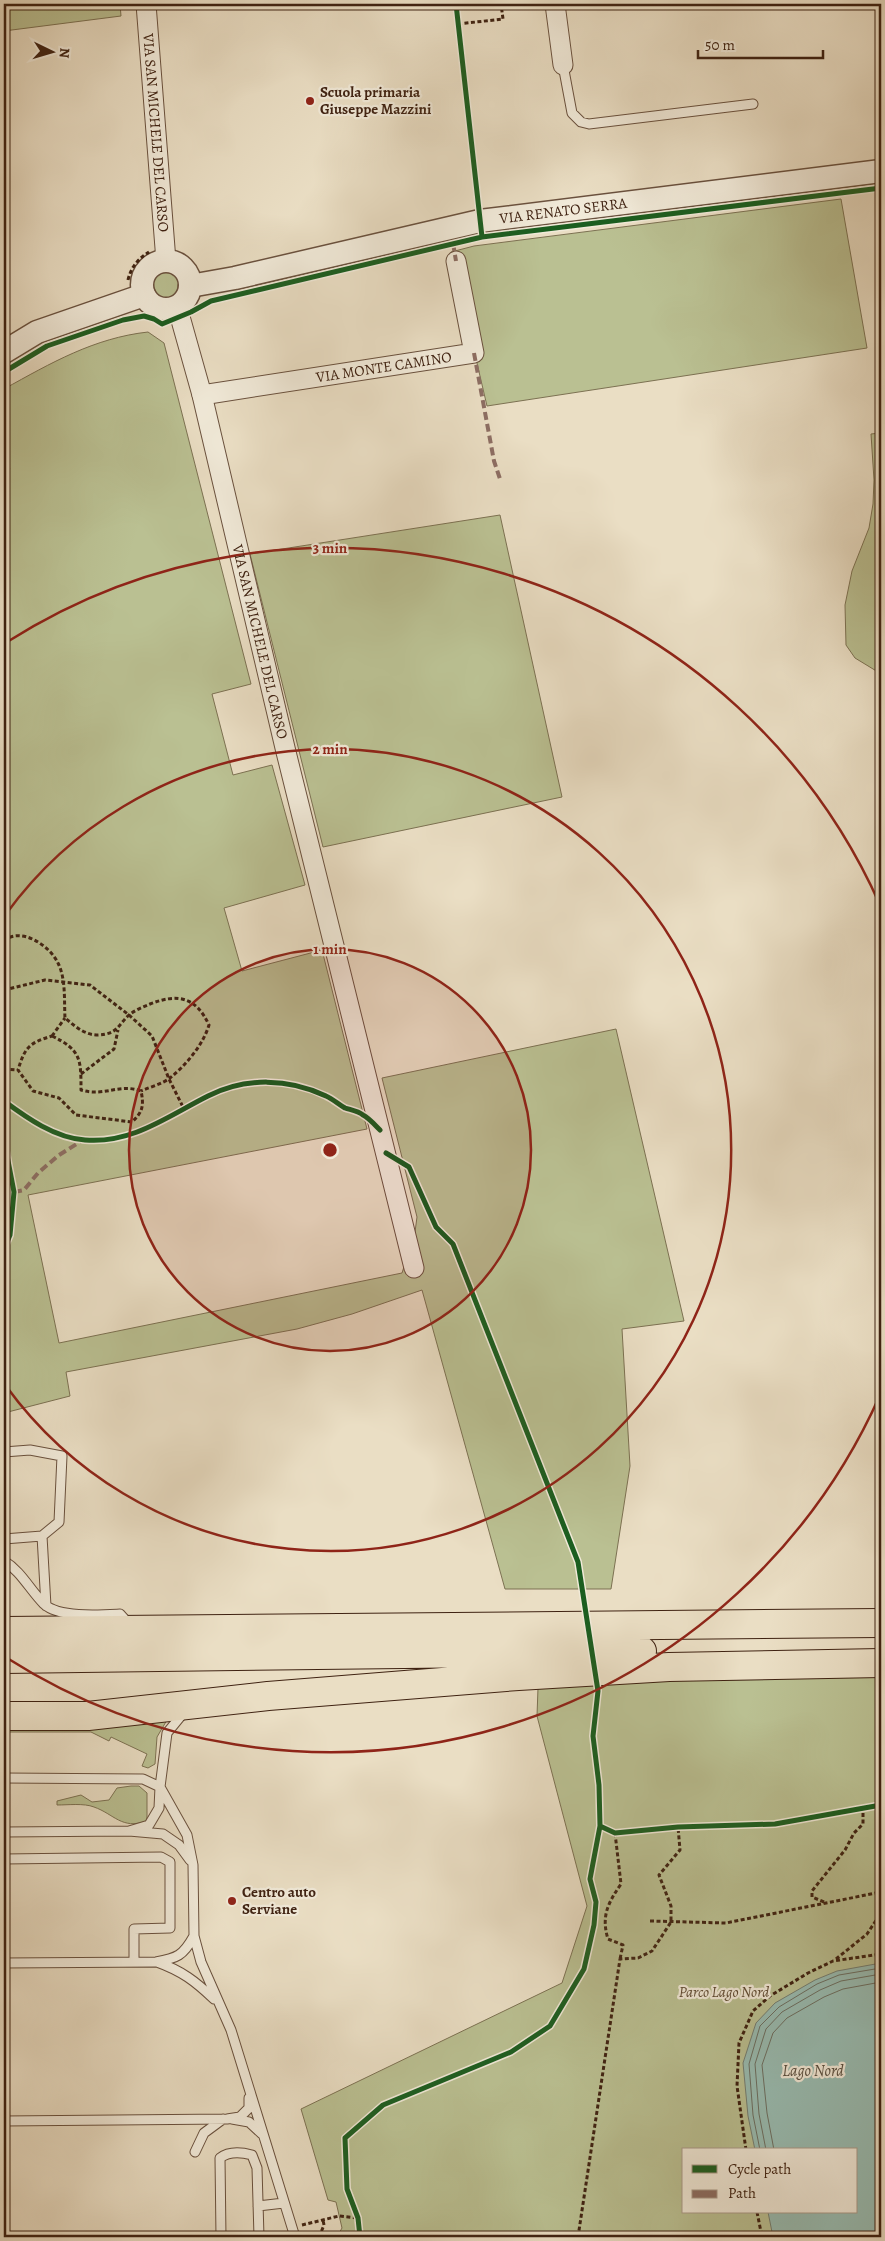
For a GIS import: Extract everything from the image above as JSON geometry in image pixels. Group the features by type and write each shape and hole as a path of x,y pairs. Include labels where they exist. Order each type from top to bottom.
{"highway":[{"path":"4,1631 881,1623"},
{"path":"4,1658 881,1649"},
{"path":"4,1716 88,1716 268,1696 669,1667 881,1663"}],"street":[{"name":"VIA SAN MICHELE DEL CARSO","path":"146,4 160,255"},
{"path":"555,4 563,65"},
{"name":"VIA RENATO SERRA","path":"190,286 234,278 480,221 881,171"},
{"path":"4,352 37,332 136,289 146,271 158,262 160,255 182,267 188,276 190,286 185,300 177,306 167,309 157,307 136,289"},
{"name":"VIA MONTE CAMINO","path":"202,395 474,353 456,261"},
{"name":"VIA SAN MICHELE DEL CARSO","path":"177,306 202,395 286,752 414,1268"}],"lane":[{"path":"563,65 572,113 581,122 589,124 753,104"},
{"path":"4,1452 30,1450 62,1456 58,1522 42,1536 4,1539"},
{"path":"42,1536 46,1606"},
{"path":"4,1561 12,1566 46,1606 78,1616 120,1614 134,1629"},
{"path":"129,1831 149,1826 159,1808 167,1733 191,1704"},
{"path":"4,1778 143,1779 160,1787 187,1835 192,1865 194,1936 201,1962 231,2030 295,2237"},
{"path":"4,1832 129,1831 162,1834 179,1845 192,1865"},
{"path":"4,1859 161,1857 170,1862 170,1928 134,1929 134,1962"},
{"path":"4,1963 156,1962 173,1958 186,1950 194,1936"},
{"path":"156,1962 178,1969 196,1982 222,2006"},
{"path":"4,2121 225,2119 240,2117 249,2108 250,2092"},
{"path":"195,2152 204,2134 225,2119 249,2122 263,2136"},
{"path":"221,2237 220,2158 225,2154 244,2153 252,2155 257,2168 259,2237"},
{"path":"258,2206 284,2203"}],"path":[{"path":"456,4 480,221"},
{"path":"458,24 503,19 502,4"},
{"path":"136,289 130,270 141,257 160,255"},
{"path":"4,941 8,937 21,935 32,938 58,962 63,982 65,1018 52,1036 28,1045 22,1055 18,1070"},
{"path":"4,990 45,980 90,984 152,1036 169,1079 184,1109"},
{"path":"52,1036 69,1044 78,1055 81,1090 93,1094 133,1088 141,1091 169,1079 205,1038 210,1025 204,1013 195,1004 182,998 162,1000 129,1015 118,1030 114,1049 81,1074"},
{"path":"65,1018 81,1031 98,1034 118,1030"},
{"path":"4,1069 18,1070"},
{"path":"18,1070 33,1091 59,1098 76,1114 94,1118 106,1117 132,1122 141,1114 143,1102 141,1091"},
{"path":"176,1113 191,1106"},
{"path":"853,1810 872,1806"},
{"path":"826,1903 812,1897 812,1891 845,1850 854,1833 863,1824 862,1808"},
{"path":"620,1959 638,1958 652,1951 671,1922 671,1906 659,1875 680,1850 678,1827"},
{"path":"669,1828 688,1827"},
{"path":"578,2237 623,1944 608,1939 604,1916 610,1900 621,1884 612,1832 624,1832"},
{"path":"650,1921 726,1923 881,1892"},
{"path":"746,2148 737,2086 738,2060 739,2043 753,2011 770,1996 808,1973 833,1961 867,1934 881,1913"},
{"path":"833,1961 881,1954"},
{"path":"355,2211 359,2228"},
{"path":"757,2214 762,2237"},
{"path":"292,2227 339,2216 358,2218"},
{"path":"319,2237 324,2226 324,2220"},
{"path":"441,2237 443,2232"}],"green space":[{"path":"4,4 120,4 121,16 4,31"},
{"path":"841,199 867,348 487,406 451,252 474,246"},
{"path":"166,270 172,271 180,279 180,291 172,299 166,300 160,299 152,291 151,285 152,279 160,271"},
{"path":"148,332 164,343 251,684 212,694 233,775 272,765 305,885 224,908 242,971 322,950 367,1129 28,1195 59,1343 402,1273 415,1232 417,1217 382,1078 616,1029 684,1321 622,1329 630,1466 611,1589 505,1589 422,1290 352,1314 297,1329 66,1372 70,1396 4,1413 4,389 73,353 109,340"},
{"path":"880,433 881,678 878,672 855,658 846,645 845,605 852,571 869,528 873,504 874,480 871,434"},
{"path":"500,515 562,797 323,847 250,554"},
{"name":"Parco Lago Nord","path":"881,1673 881,2237 322,2237 324,2232 338,2235 342,2228 336,2202 328,2200 301,2109 562,1983 587,1906 537,1716 538,1688 604,1680"},
{"path":"167,1720 157,1737 155,1764 148,1768 142,1766 147,1754 111,1737 109,1741 91,1732 4,1732 4,1727"},
{"path":"139,1786 147,1793 146,1821 131,1824 90,1806 57,1805 57,1801 81,1795 92,1802 109,1800 117,1788"}],"water":[{"name":"Lago Nord","path":"881,1963 881,2237 773,2237 768,2214 858,2214 858,2148 755,2148 748,2116 743,2063 756,2023 775,2003 815,1980 837,1971"}],"marked path":[{"path":"453,243 456,261"},
{"path":"474,353 494,461 500,479"},
{"path":"4,474 10,466"},
{"path":"14,1192 24,1190 38,1173 59,1155 83,1140"}],"cycle path":[{"path":"456,4 482,237"},
{"path":"4,372 47,346 123,320 144,316 162,324 211,301 482,237 881,188"},
{"path":"4,1101 52,1131 85,1140 102,1140 118,1138 149,1127 208,1096 237,1085 267,1082 282,1083 312,1090 329,1097 345,1108 365,1116 380,1130"},
{"path":"4,1140 14,1192 10,1235 4,1249"},
{"path":"386,1153 409,1167 436,1227 453,1244 578,1562 598,1691 593,1736 599,1785 600,1826 615,1833 678,1827 775,1824 881,1805"},
{"path":"360,2237 358,2218 347,2189 345,2138 383,2105 511,2052 550,2026 584,1969 594,1925 596,1902 590,1879 600,1826"}],"place":[{"name":"Scuola primaria Giuseppe Mazzini","path":"310,101"},
{"name":"Centro auto Serviane","path":"232,1901"}]}
